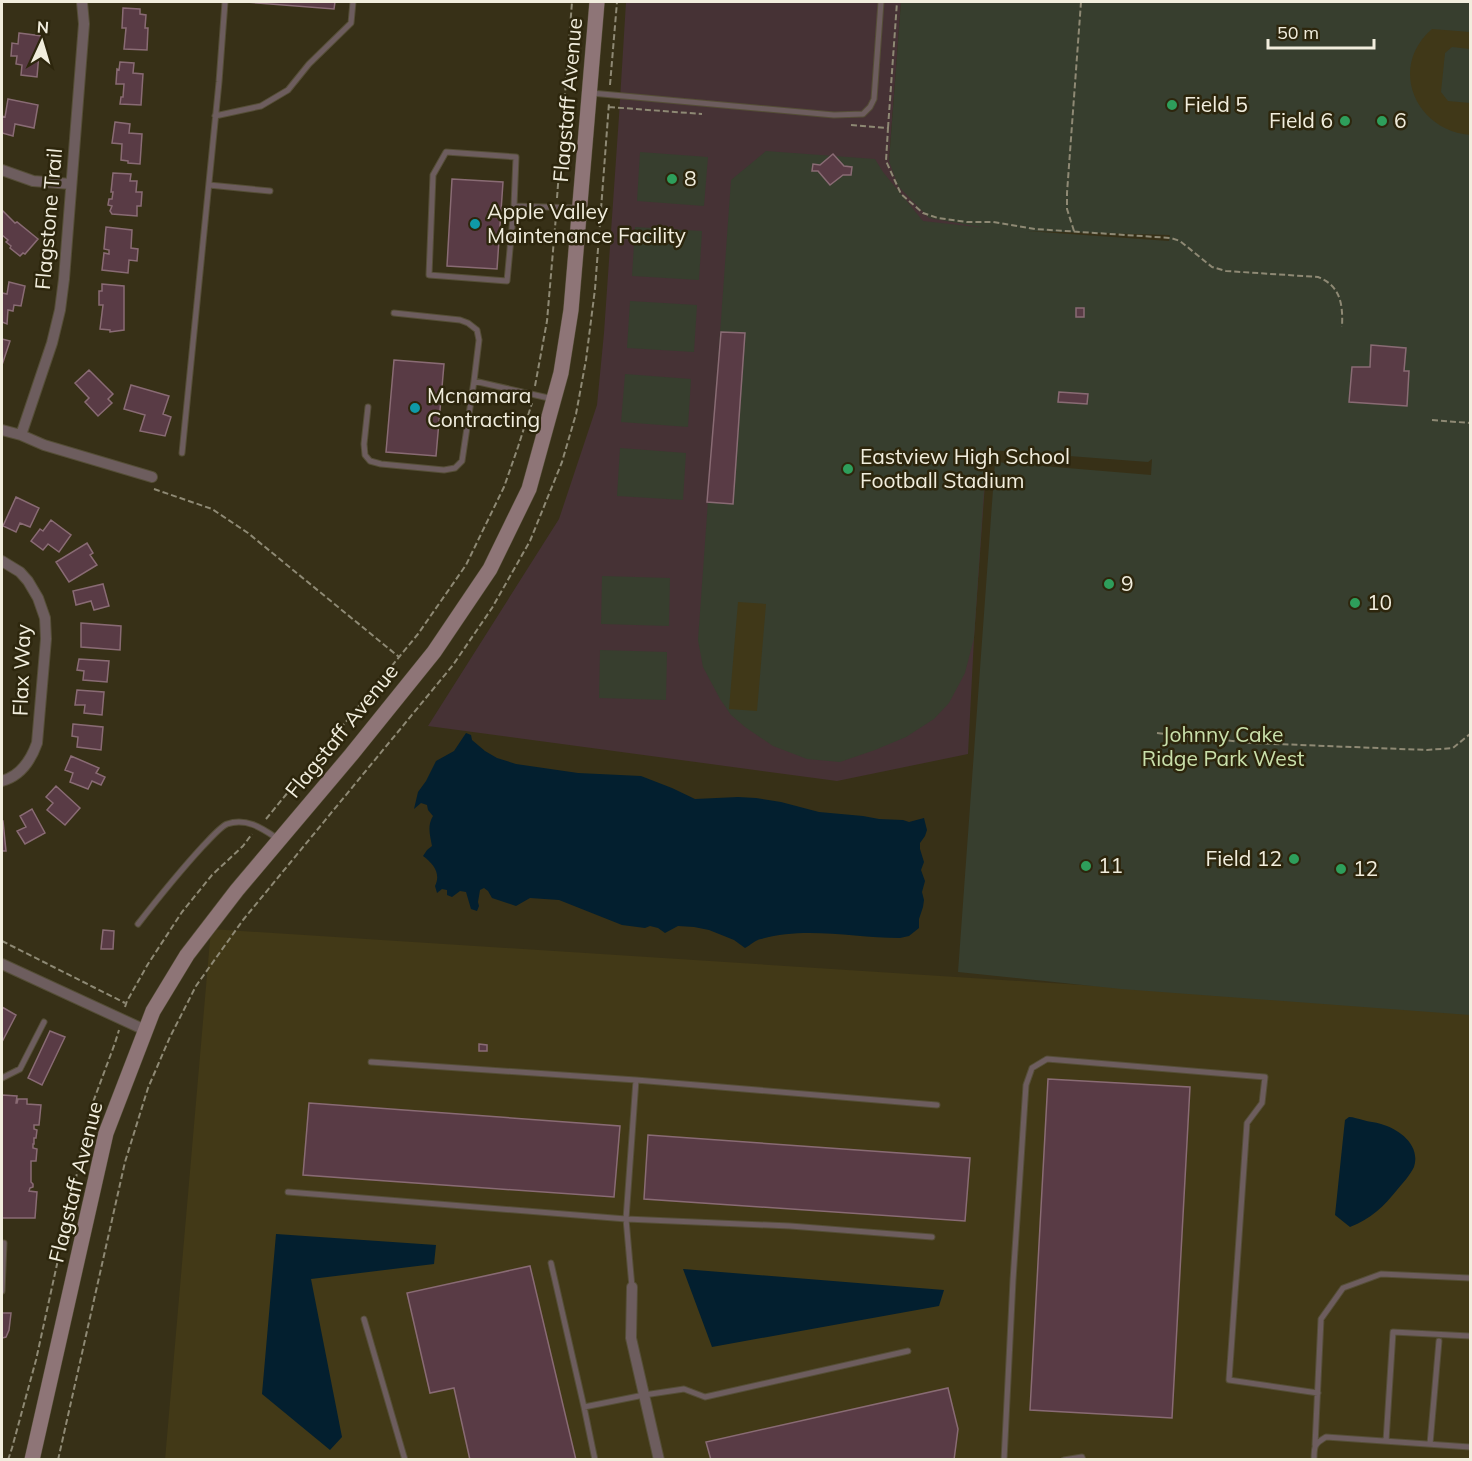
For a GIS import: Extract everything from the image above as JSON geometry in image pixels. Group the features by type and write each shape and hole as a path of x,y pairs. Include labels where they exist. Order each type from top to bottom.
{"street":[{"name":"Flagstone Trail","path":"21,435 52,343 60,310 84,24 82,2"},
{"name":"Flagstaff Avenue","path":"32,1460 106,1133 153,1011 187,955 237,890 434,652 490,569 529,489 561,373 571,310 597,2"},
{"path":"2,170 33,181 71,184"},
{"path":"2,430 152,477"},
{"name":"Flax Way","path":"2,561 20,572 28,581 42,607 46,627 37,743 30,760 23,768 2,781"},
{"path":"2,964 145,1030"},
{"path":"632,1287 631,1338 659,1460"}],"lane":[{"path":"182,453 225,2"},
{"path":"215,116 261,106 288,90 309,64 351,23 352,2"},
{"path":"590,93 834,114 862,114 870,107 874,99 881,2"},
{"path":"446,152 516,157 514,206 507,281 429,276 433,175 446,152"},
{"path":"209,185 270,191"},
{"path":"514,206 580,208"},
{"path":"368,407 364,444 365,455 370,461 444,470 455,468 462,461 479,340 477,330 460,320 394,313"},
{"path":"474,381 554,399"},
{"path":"138,924 174,878 210,838 226,824 244,822 259,826 279,840"},
{"path":"2,1078 20,1069 44,1022"},
{"path":"1004,1460 1026,1085 1032,1068 1047,1059 1265,1077 1262,1102 1247,1123 1229,1380 1318,1393"},
{"path":"371,1062 636,1080 937,1105"},
{"path":"632,1287 626,1219 636,1080"},
{"path":"288,1192 626,1219 790,1226 932,1237"},
{"path":"2,1243 4,1243 2,1291"},
{"path":"551,1263 595,1460"},
{"path":"1314,1460 1321,1319 1344,1288 1381,1274 1470,1278"},
{"path":"364,1319 405,1460"},
{"path":"1386,1441 1393,1332 1470,1336"},
{"path":"1430,1444 1439,1341"},
{"path":"584,1407 684,1389 705,1397 908,1351"},
{"path":"1315,1445 1326,1437 1470,1447"},
{"path":"1064,1460 1082,1456 1083,1460"}],"path":[{"path":"8,1460 36,1360 92,1105 115,1043 126,1004 148,964 182,912 212,875 243,846 418,634 466,565 504,488 530,412 547,321 572,2"},
{"path":"897,2 886,161 901,194 923,213 938,218 967,222 993,222 1035,229 1171,238 1180,241 1212,267 1226,271 1318,277 1333,285 1338,294 1342,327"},
{"path":"1074,231 1067,209 1067,193 1081,2"},
{"path":"609,107 702,114"},
{"path":"841,124 888,128"},
{"path":"1432,420 1470,423"},
{"path":"155,489 212,509 248,533 399,657"},
{"path":"1157,733 1251,743 1427,750 1453,748 1470,734"},
{"path":"2,940 126,1004"}],"shaded area":[{"path":"626,2 901,2 889,161 1003,230 968,754 837,781 428,726 559,519 597,405 604,333"},
{"path":"211,929 1470,1010 1470,1459 165,1460"}],"green space":[{"name":"Johnny Cake Ridge Park West","path":"901,2 1470,2 1470,1015 1121,989 958,972 995,462 1151,475 1152,459 1148,462 990,450 987,445 974,638 965,673 949,703 934,719 906,737 840,762 807,759 773,746 745,727 731,715 720,699 703,667 698,640 731,180 766,151 875,159 923,221 986,228 929,218 898,186 889,161","holes":["1027,231 1170,235 1169,241"]},
{"name":"8","path":"640,152 708,157 704,206 637,201"},
{"name":"8","path":"635,227 702,231 699,280 632,276"},
{"path":"630,301 697,305 694,352 627,348"},
{"path":"625,374 691,379 688,427 621,422"},
{"path":"620,448 686,453 683,500 617,496"},
{"path":"602,576 670,578 669,626 601,624"},
{"path":"600,650 667,652 666,700 599,698"}],"sand":[{"path":"1432,29 1470,32 1470,49 1452,47 1445,53 1441,92 1448,101 1470,103 1470,135 1451,131 1435,122 1422,109 1414,94 1410,78 1412,61 1419,44"},
{"path":"738,602 766,604 757,711 729,709"}],"water":[{"path":"466,733 471,735 472,740 485,751 497,758 516,764 578,773 641,776 695,799 756,798 819,812 909,822 924,818 927,830 920,843 920,849 924,862 921,870 925,881 919,928 909,936 900,938 795,933 759,940 745,948 734,940 694,927 678,926 665,933 650,926 645,928 622,925 559,900 530,898 516,906 492,898 484,888 480,890 477,911 471,909 466,892 460,891 452,897 447,895 447,890 442,889 437,893 435,886 437,873 423,856 432,846 430,827 433,816 427,805 421,803 414,809 418,792 436,761 454,751"},
{"path":"1349,1117 1379,1123 1395,1130 1407,1139 1415,1159 1414,1167 1404,1182 1387,1201 1371,1216 1350,1227 1335,1215 1345,1120"},
{"path":"276,1234 436,1245 434,1264 311,1279 342,1437 330,1450 262,1394"},
{"path":"683,1269 944,1290 939,1306 712,1347"}],"building":[{"path":"246,2 335,2 334,9"},
{"path":"123,8 140,9 140,14 146,15 147,50 124,49 126,28 122,28"},
{"path":"19,33 42,36 41,41 45,42 45,48 42,47 39,53 37,77 21,75 22,65 16,64 17,56 11,56 12,43 18,44"},
{"path":"120,62 134,63 133,73 143,74 141,105 120,104 124,84 116,84"},
{"path":"8,99 38,105 34,128 15,124 13,136 2,133 2,116 5,117"},
{"path":"115,122 130,124 129,133 142,134 140,164 121,160 122,144 112,143"},
{"path":"833,154 844,166 852,167 851,175 843,175 830,185 818,171 812,171 813,164 820,165"},
{"path":"113,173 131,174 130,181 137,181 136,192 142,192 141,206 137,206 137,216 112,214 110,211 112,206 108,205 109,199 112,199"},
{"name":"Apple Valley Maintenance Facility","path":"452,179 503,182 497,269 447,266"},
{"path":"2,210 15,223 17,222 38,239 25,254 20,256 10,248 11,246 6,242 8,240 2,235"},
{"path":"106,227 132,230 131,248 138,249 137,261 129,260 128,273 102,270 104,253 109,254 109,250 104,249"},
{"path":"9,282 25,286 21,306 14,305 13,311 8,310 7,324 2,322 2,293 7,294"},
{"path":"102,284 124,286 124,330 110,332 110,330 100,329 103,305 99,305 99,291 102,291"},
{"path":"1076,308 1084,308 1084,317 1076,317"},
{"path":"721,332 745,333 733,504 707,502"},
{"path":"2,339 10,341 2,365"},
{"path":"1371,345 1406,348 1404,371 1409,371 1407,406 1349,402 1352,367 1370,367"},
{"name":"Mcnamara Contracting","path":"394,360 444,364 436,456 386,452"},
{"path":"89,370 113,394 108,399 112,403 98,416 85,402 89,398 75,383"},
{"path":"131,385 169,396 163,414 171,417 165,436 140,431 145,415 124,409"},
{"path":"1059,392 1088,394 1087,404 1058,402"},
{"path":"16,497 39,508 30,527 20,523 16,532 3,526"},
{"path":"51,520 71,535 59,552 48,544 43,550 31,541"},
{"path":"87,543 93,553 90,555 97,565 69,582 56,562"},
{"path":"103,584 109,606 94,610 91,601 76,605 73,591"},
{"path":"81,623 121,626 120,650 81,647"},
{"path":"79,659 109,661 107,682 83,680 84,671 77,670"},
{"path":"77,690 104,692 102,715 84,713 85,705 75,705"},
{"path":"73,724 103,727 101,750 77,747 78,737 72,736"},
{"path":"71,756 99,768 96,773 105,777 101,785 92,781 88,789 70,782 73,773 65,770"},
{"path":"56,786 80,808 65,825 47,810 53,803 46,797"},
{"path":"32,809 45,833 25,844 17,831 26,827 20,816"},
{"path":"3,821 6,851 2,851"},
{"path":"103,930 114,931 113,949 101,949"},
{"path":"2,1007 16,1015 2,1042"},
{"path":"50,1031 65,1037 42,1085 28,1078"},
{"path":"479,1044 487,1045 487,1051 479,1051"},
{"path":"1048,1079 1190,1087 1172,1418 1030,1410"},
{"path":"2,1095 17,1096 16,1103 18,1099 27,1099 27,1104 41,1105 39,1125 34,1125 34,1129 37,1130 33,1148 37,1149 36,1161 31,1161 33,1187 29,1191 37,1192 35,1218 2,1218"},
{"path":"309,1103 620,1126 614,1197 303,1175"},
{"path":"648,1135 970,1158 965,1221 644,1199"},
{"path":"530,1266 576,1460 470,1460 454,1388 430,1393 407,1293"},
{"path":"2,1313 11,1313 9,1330 6,1337 2,1338"},
{"path":"948,1388 958,1429 954,1460 711,1460 706,1442"}],"place":[{"name":"Field 5","path":"1172,105"},
{"name":"Field 6","path":"1345,121"},
{"name":"6","path":"1382,121"},
{"name":"8","path":"672,179"},
{"name":"Apple Valley Maintenance Facility","path":"475,224"},
{"name":"Mcnamara Contracting","path":"415,408"},
{"name":"Eastview High School Football Stadium","path":"848,469"},
{"name":"9","path":"1109,584"},
{"name":"10","path":"1355,603"},
{"name":"Field 12","path":"1294,859"},
{"name":"11","path":"1086,866"},
{"name":"12","path":"1341,869"}]}
